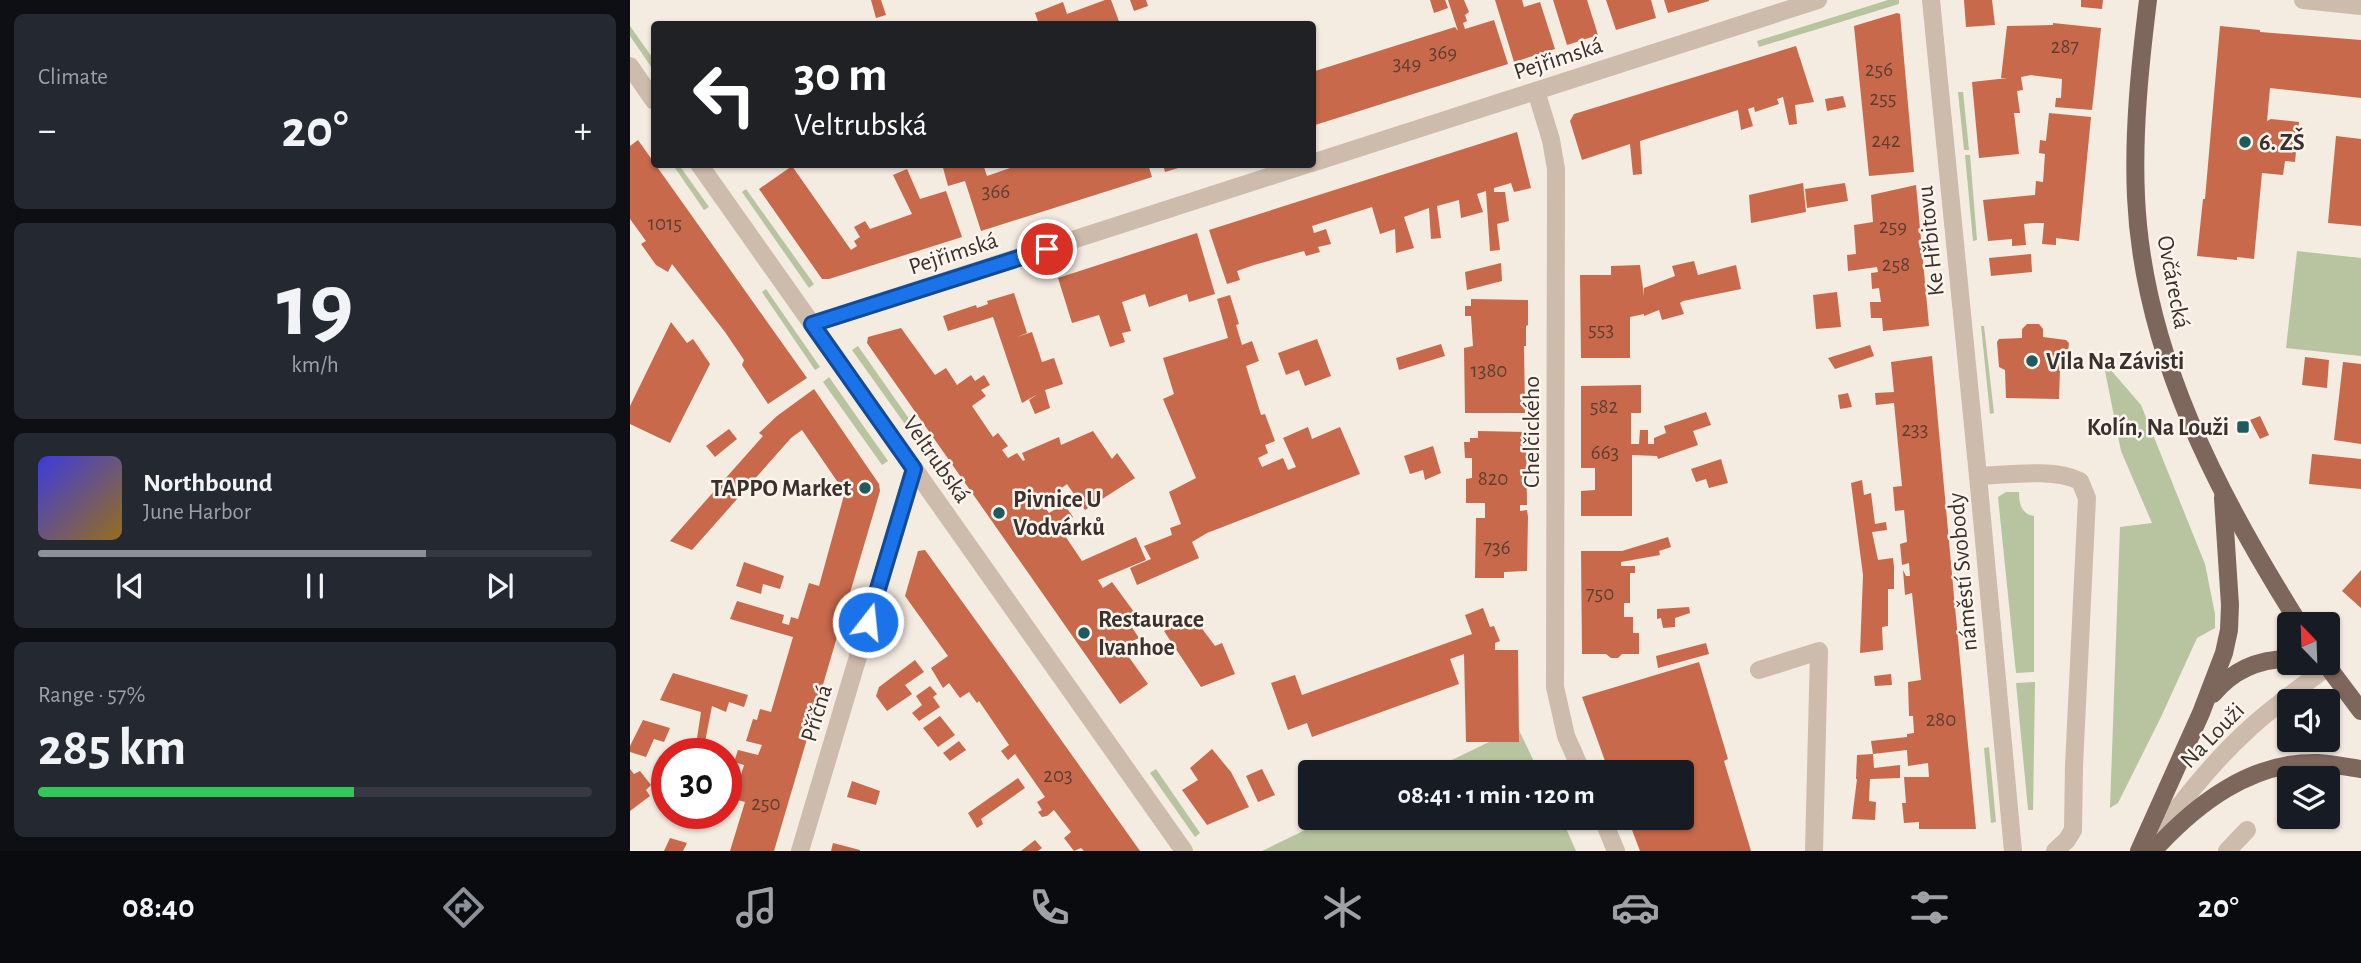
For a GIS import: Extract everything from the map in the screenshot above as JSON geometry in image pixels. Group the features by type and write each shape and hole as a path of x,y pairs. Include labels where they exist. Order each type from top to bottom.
{"main road":[{"name":"Ovčárecká","path":"2148,0 2136,124 2136,187 2139,237 2149,300 2176,389 2223,491 2293,612"},
{"path":"2139,851 2218,673 2229,630 2223,491"},
{"path":"2201,713 2225,679 2238,671 2277,659"},
{"path":"2331,676 2361,712"},
{"path":"2152,851 2199,806 2246,777 2289,765 2361,769"}],"street":[{"name":"Pejřimská","path":"1316,162 1818,0"},
{"name":"Ke Hřbitovu","path":"1931,0 1978,476"},
{"path":"2302,0 2361,6"},
{"path":"630,66 651,97"},
{"name":"Chelčického","path":"1536,91 1551,140 1556,169 1555,687 1566,736 1577,760"},
{"name":"Veltrubská","path":"702,168 1184,851"},
{"name":"Pejřimská","path":"812,324 1298,168"},
{"name":"Příčná","path":"800,851 914,469"},
{"name":"náměstí Svobody","path":"2013,851 1978,476 2053,474 2080,481 2087,498 2073,830 2067,841 2055,851"},
{"path":"1759,670 1819,651 1814,851"},
{"name":"Na Louži","path":"2146,851 2169,818 2221,756 2308,676"},
{"path":"1607,830 1616,851"},
{"path":"2227,851 2247,830"}],"green space":[{"path":"1888,0 1899,0 1899,4 1759,47 1757,41"},
{"path":"630,26 651,56 651,67 630,36"},
{"path":"1958,92 1963,92 1969,150 1964,150"},
{"path":"1965,155 1970,155 1977,240 1973,241"},
{"path":"675,168 681,168 709,207 704,210"},
{"path":"746,189 814,284 809,288 742,192"},
{"path":"2297,251 2361,258 2361,356 2286,348"},
{"path":"766,289 820,367 815,370 762,292"},
{"path":"1981,326 1984,326 1994,413 1990,414"},
{"path":"858,346 912,423 907,427 852,350"},
{"path":"2103,361 2141,405 2205,564 2215,614 2215,628 2197,638 2118,803 2110,808 2120,527 2152,523 2121,451"},
{"path":"829,377 888,461 882,465 823,382"},
{"path":"916,428 952,479 946,482 910,431"},
{"path":"2006,492 2019,492 2022,507 2026,513 2034,516 2034,672 2016,673 1998,497"},
{"path":"2035,682 2033,810 2028,810 2016,683"},
{"path":"1518,728 1533,760 1452,760"},
{"path":"1989,747 1996,822 1991,823 1984,748"},
{"path":"1156,769 1200,833 1195,837 1150,773"},
{"path":"1305,830 1567,830 1576,851 1262,851"}],"building":[{"path":"871,0 881,0 886,15 876,18"},
{"path":"1111,0 1119,21 1038,21 1035,13 1063,2 1067,14"},
{"path":"1130,0 1146,0 1148,6 1134,11"},
{"path":"1430,0 1445,0 1448,8 1434,13"},
{"path":"1448,0 1464,0 1469,12 1465,15 1467,21 1463,23 1465,29 1494,20 1508,64 1316,125 1316,71 1455,27 1458,31"},
{"path":"1495,0 1522,0 1524,7 1540,2 1555,49 1514,62"},
{"path":"1553,0 1587,0 1598,35 1567,45"},
{"path":"1606,0 1651,0 1656,18 1616,30"},
{"path":"1664,0 1709,0 1709,1 1668,13"},
{"path":"1964,0 1992,0 1995,25 1966,27"},
{"path":"2081,0 2103,0 2102,9 2081,7"},
{"path":"1900,14 1914,172 1869,176 1854,26"},
{"path":"2053,23 2101,28 2092,110 2055,107 2056,98 2061,98 2062,79 2031,75 2021,77 2023,90 2017,91 2020,113 2014,113 2019,154 1979,158 1972,82 2008,78 2001,78 2007,26"},
{"path":"2220,26 2361,40 2361,98 2270,88 2267,121 2271,119 2299,122 2295,162 2285,161 2283,175 2262,173 2254,259 2197,256 2205,199"},
{"path":"1796,46 1814,102 1795,105 1797,124 1789,125 1783,97 1777,99 1779,104 1755,112 1754,107 1748,109 1753,126 1741,130 1738,110 1640,141 1642,174 1633,175 1630,144 1582,160 1570,121 1574,114"},
{"path":"1843,96 1846,107 1827,111 1825,99"},
{"path":"2049,113 2091,117 2079,241 2056,238 2056,245 2042,244 2044,223 2034,223 2024,224 2026,245 2012,246 2012,239 1988,241 1983,200 2035,195 2036,181 2043,182 2045,154 2039,153 2040,140 2046,141"},
{"path":"1517,132 1531,188 1514,192 1511,183 1494,188 1494,192 1505,192 1509,221 1497,224 1500,250 1490,251 1486,191 1477,194 1483,212 1461,218 1459,200 1437,206 1441,238 1431,239 1429,208 1404,217 1414,248 1396,253 1395,229 1380,234 1372,207 1312,226 1314,233 1326,229 1331,244 1318,247 1320,252 1306,256 1304,251 1254,265 1237,271 1240,280 1227,284 1209,230"},
{"path":"2336,136 2361,139 2361,226 2328,223"},
{"path":"638,140 651,158 651,168 658,168 807,378 768,404 742,365 744,360 725,332 672,264 668,272 656,265 641,244 646,241 630,219 630,146"},
{"path":"789,168 793,168 851,250 857,246 854,241 860,237 854,227 865,221 870,229 912,214 893,175 907,169 920,199 946,191 962,237 822,279 759,189"},
{"path":"943,168 984,168 987,176 1010,168 1149,168 1152,177 981,231 965,181 948,186"},
{"path":"1803,183 1806,212 1751,223 1749,195"},
{"path":"1845,183 1848,201 1807,208 1805,189"},
{"path":"1916,185 1929,326 1883,331 1882,318 1871,318 1870,302 1881,302 1879,288 1872,289 1871,273 1878,272 1877,267 1848,271 1847,255 1856,254 1854,225 1873,222 1871,195"},
{"path":"1197,233 1215,294 1189,302 1187,294 1149,307 1145,294 1122,302 1131,331 1122,333 1125,342 1110,347 1099,315 1072,323 1058,278"},
{"path":"2031,254 2032,272 1991,276 1989,258"},
{"path":"1694,261 1698,275 1736,265 1741,289 1683,301 1680,303 1684,314 1662,320 1659,310 1644,316 1630,317 1630,358 1581,358 1580,275 1611,275 1611,266 1640,265 1644,296 1644,288 1675,276 1672,266"},
{"path":"1501,263 1502,281 1467,290 1465,272"},
{"path":"1837,292 1841,327 1816,329 1813,295"},
{"path":"1014,293 1027,333 1017,337 1032,332 1042,362 1054,358 1063,384 1045,390 1050,408 1035,414 1029,400 1038,394 1022,403 993,317 948,331 943,316 976,305 977,308 988,304 987,301"},
{"path":"1230,295 1242,345 1252,341 1259,361 1246,366 1261,415 1265,414 1275,441 1265,445 1268,453 1258,458 1262,467 1283,458 1288,470 1296,467 1283,438 1308,427 1312,439 1340,427 1360,474 1207,533 1192,542 1199,558 1137,585 1130,568 1151,559 1144,546 1172,535 1170,528 1181,524 1169,492 1196,478 1163,399 1174,394 1163,358 1228,338 1217,299"},
{"path":"1471,299 1528,300 1528,325 1524,346 1525,413 1465,413 1464,348 1473,346 1471,316 1465,316 1465,306 1471,306"},
{"path":"671,322 687,343 693,339 710,364 670,443 630,424 630,406"},
{"name":"Vila Na Závisti","path":"2027,324 2039,324 2043,329 2043,337 2066,340 2069,343 2066,368 2060,370 2059,399 2006,398 2005,370 1999,367 1997,342 1999,339 2022,338 2022,329"},
{"path":"901,328 935,375 946,368 957,385 971,375 975,381 984,375 990,385 981,390 986,396 972,406 993,437 998,433 1008,446 1002,450 1008,458 1017,453 1023,461 1025,460 1022,453 1059,437 1061,445 1093,431 1112,459 1117,453 1135,478 1085,510 1067,484 1042,503 1049,513 1064,504 1073,517 1059,527 1082,561 1136,537 1146,560 1098,580 1103,588 1112,582 1137,616 1129,623 1139,638 1121,646 1148,684 1120,704 867,343 868,337"},
{"path":"1317,339 1331,376 1305,386 1299,370 1286,375 1278,353"},
{"path":"1441,344 1445,356 1399,370 1396,358"},
{"path":"1870,345 1874,356 1835,369 1828,358"},
{"path":"1932,356 1976,829 1919,829 1919,822 1904,823 1904,777 1929,777 1928,763 1908,766 1907,750 1873,754 1871,741 1907,737 1907,734 1914,733 1913,716 1909,716 1908,682 1921,680 1912,593 1905,595 1903,570 1906,576 1910,576 1909,563 1902,565 1900,544 1907,542 1904,510 1895,511 1893,487 1902,486 1894,403 1876,405 1875,393 1894,392 1891,362"},
{"path":"2305,357 2329,360 2327,388 2302,385"},
{"path":"2343,362 2361,364 2361,444 2334,440"},
{"path":"1641,385 1641,413 1631,413 1631,444 1639,444 1640,430 1648,430 1648,444 1654,444 1654,438 1666,433 1664,426 1706,412 1711,425 1693,431 1698,445 1658,459 1657,456 1632,455 1632,516 1581,516 1581,491 1595,490 1595,468 1581,468 1581,386"},
{"path":"814,389 879,484 880,491 774,851 730,851 737,829 742,829 745,802 742,801 742,751 758,755 762,745 746,741 753,719 757,720 760,709 771,712 793,637 730,619 737,601 784,615 782,623 789,625 791,617 798,619 809,583 819,586 846,488 842,482 839,484 802,430 791,438 692,550 670,541 763,436 759,433"},
{"path":"1848,393 1852,407 1840,409 1838,395"},
{"path":"2260,416 2269,435 2260,439 2250,420"},
{"path":"729,429 737,439 715,457 706,446"},
{"path":"1478,431 1526,432 1527,505 1520,505 1520,511 1527,510 1528,517 1527,571 1504,572 1504,578 1475,578 1476,518 1485,518 1485,503 1466,503 1466,479 1472,478 1472,458 1465,458 1464,442 1470,442 1470,438 1478,438"},
{"path":"1433,446 1441,473 1425,480 1423,470 1410,474 1404,456"},
{"path":"2312,454 2361,459 2361,489 2309,484"},
{"path":"1721,459 1728,483 1709,488 1706,479 1696,482 1691,469"},
{"path":"1862,480 1864,495 1871,493 1875,524 1886,522 1887,530 1872,532 1878,560 1893,558 1894,589 1888,589 1888,626 1882,627 1883,650 1860,653 1863,575 1851,483"},
{"path":"1668,537 1671,547 1659,551 1660,555 1621,562 1621,566 1635,566 1635,573 1630,573 1630,603 1624,603 1624,617 1633,617 1633,633 1639,633 1639,654 1622,654 1618,658 1611,658 1606,654 1582,654 1581,551 1622,551"},
{"path":"925,550 1140,851 1084,851 1081,848 1074,851 1064,838 1071,832 1054,810 1042,817 1038,812 1042,810 1037,802 1045,797 1015,754 1008,760 1001,751 1009,745 979,701 977,703 969,692 960,698 949,683 943,688 931,668 948,656 905,596 918,551"},
{"path":"744,562 784,576 780,589 763,584 761,594 736,586"},
{"path":"2361,570 2361,608 2342,591"},
{"path":"1689,607 1690,613 1675,618 1675,627 1663,628 1661,618 1657,619 1657,609"},
{"path":"1483,608 1490,627 1494,626 1500,641 1495,643 1495,650 1518,650 1519,742 1466,742 1464,654 1450,659 1459,684 1312,737 1307,723 1288,730 1271,683 1295,675 1302,695 1472,634 1465,615"},
{"path":"1194,618 1215,646 1222,643 1235,674 1201,687 1164,631"},
{"path":"1706,643 1709,654 1658,668 1656,656"},
{"path":"915,660 924,672 905,685 912,694 887,711 876,696 879,687"},
{"path":"1699,662 1728,759 1724,761 1751,851 1640,851 1632,830 1694,830 1694,760 1605,760 1582,697"},
{"path":"673,673 748,695 744,707 729,702 726,712 712,706 706,738 697,738 701,712 660,700"},
{"path":"1891,674 1892,685 1875,686 1874,676"},
{"path":"930,686 937,694 933,697 940,707 919,721 912,713 922,705 916,696"},
{"path":"940,716 955,735 938,747 923,728"},
{"path":"643,720 670,728 666,738 651,738 646,757 630,752 630,746"},
{"path":"959,741 966,750 950,761 943,753"},
{"path":"1212,749 1231,772 1249,807 1207,825 1182,790 1198,780 1190,768"},
{"path":"1873,754 1874,768 1900,765 1900,778 1870,779 1869,801 1876,802 1875,820 1852,819 1857,755"},
{"path":"630,769 634,774 640,771 651,785 646,790 650,796 630,811"},
{"path":"1262,769 1275,795 1258,802 1246,776"},
{"path":"1018,778 1025,788 981,819 983,824 977,828 968,813"},
{"path":"852,781 880,791 876,805 847,797"},
{"path":"670,838 687,843 683,851 664,851"},
{"path":"1035,840 1042,848 1038,851 1021,851"},
{"path":"833,843 860,850 860,851 831,851"}],"place":[{"name":"6. ZŠ","path":"2245,142"},
{"name":"Vila Na Závisti","path":"2032,361"},
{"name":"Kolín, Na Louži","path":"2243,427"},
{"name":"TAPPO Market","path":"865,488"},
{"name":"Pivnice U Vodvárků","path":"999,513"},
{"name":"Restaurace Ivanhoe","path":"1084,633"}],"route":[{"path":"868,622 914,469 812,324 1047,249"}]}
